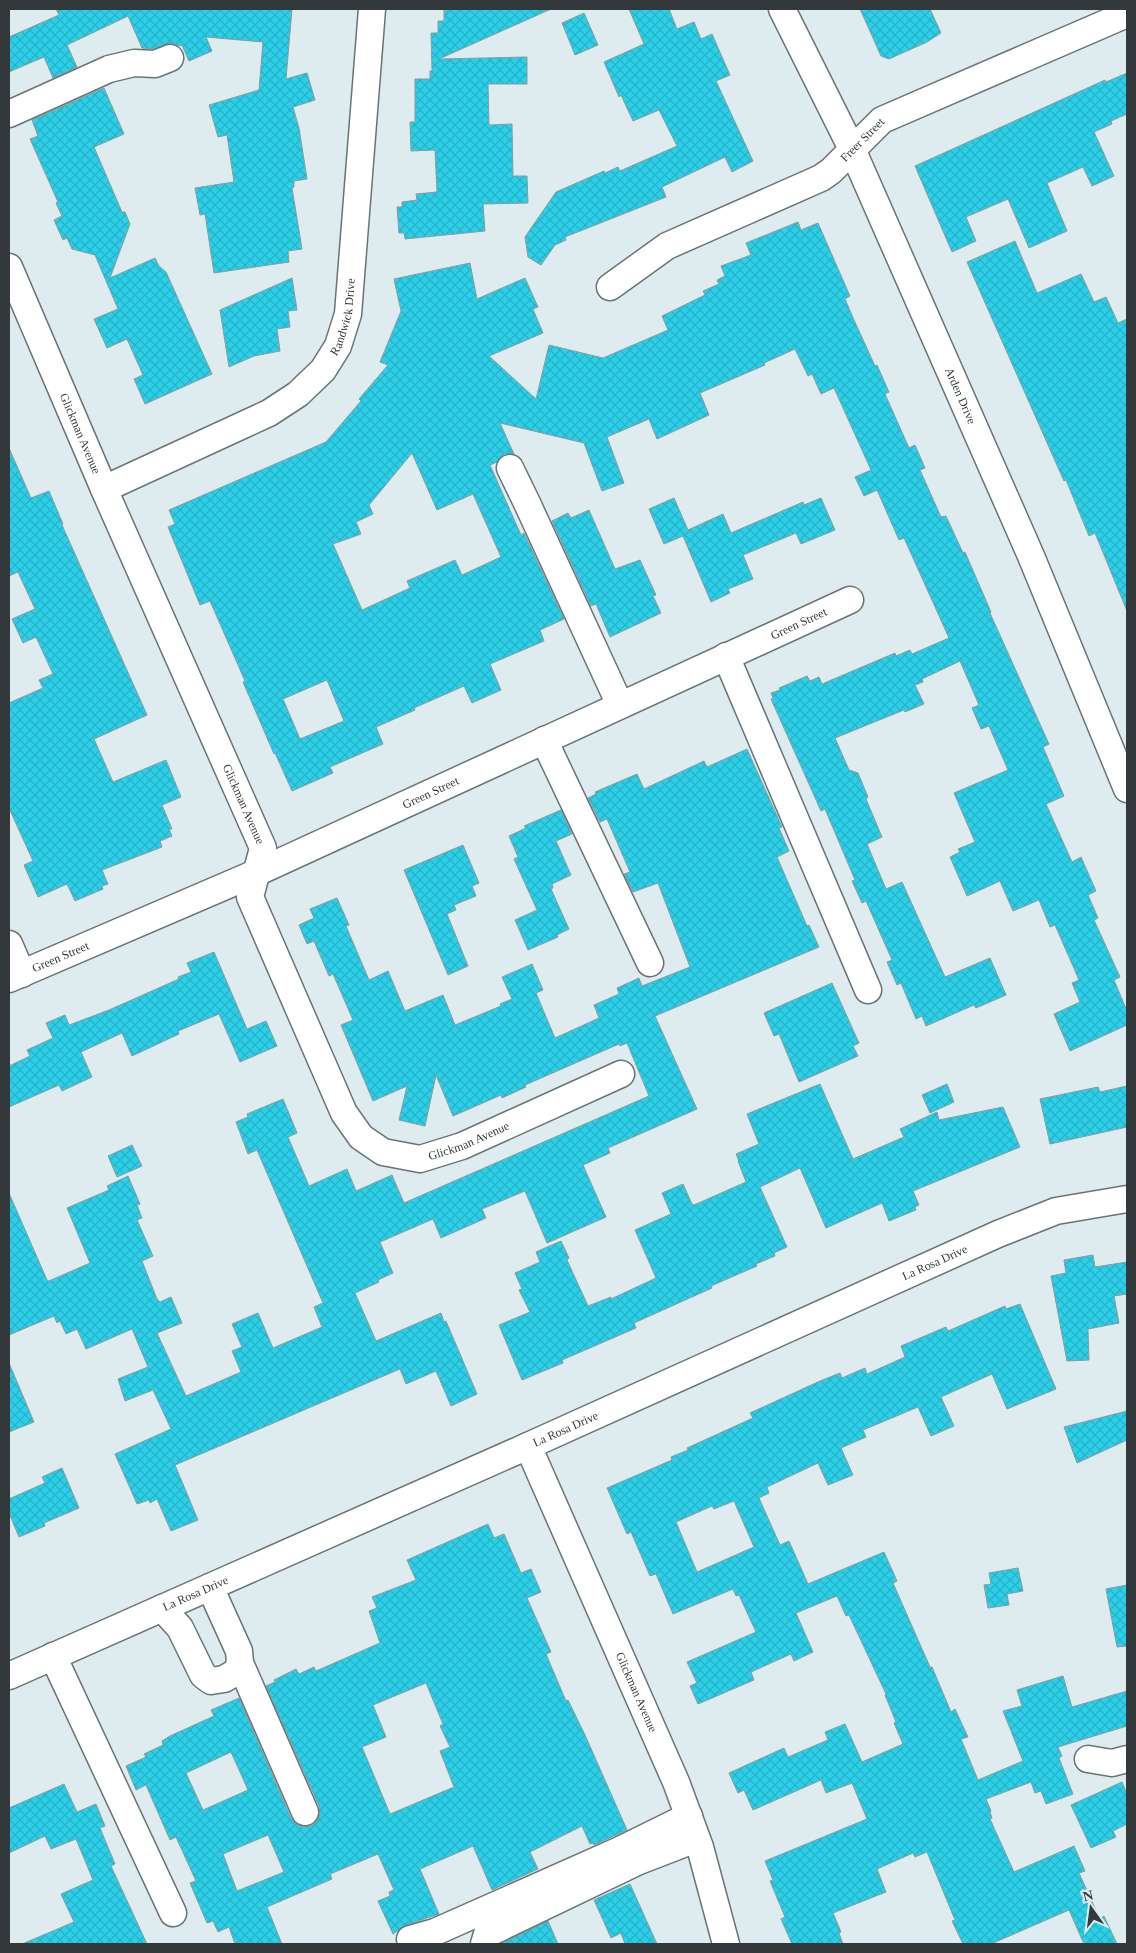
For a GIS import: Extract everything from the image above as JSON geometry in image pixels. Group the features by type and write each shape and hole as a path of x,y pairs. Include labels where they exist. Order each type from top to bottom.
{"street":[{"name":"Randwick Drive","path":"104,489 269,413 298,394 322,370 338,346 348,314 372,9"},
{"name":"Arden Drive","path":"782,9 852,149 1031,556 1127,789"},
{"name":"Freer Street","path":"610,287 668,246 820,178 831,171 882,120 1127,14"},
{"path":"9,114 109,70 134,63 155,64 170,58"},
{"name":"Glickman Avenue","path":"9,267 104,489 263,848 250,897 344,1113 361,1137 383,1152 420,1158 462,1146 620,1074"},
{"path":"510,468 528,503 620,705"},
{"name":"Green Street","path":"15,976 258,872 850,600"},
{"path":"726,656 868,990"},
{"path":"544,740 650,963"},
{"path":"9,944 15,976"},
{"name":"La Rosa Drive","path":"9,1676 528,1446 998,1234 1056,1211 1127,1199"},
{"name":"Glickman Avenue","path":"528,1446 667,1760 692,1828 726,1944"},
{"path":"210,1587 239,1651 240,1662 305,1812"},
{"path":"162,1608 180,1628 203,1675 211,1681 224,1679 236,1672 240,1662"},
{"path":"53,1656 173,1913"},
{"path":"1088,1759 1112,1763 1127,1759"},
{"path":"410,1938 435,1932 620,1850 692,1828"},
{"path":"484,1944 487,1934 639,1861 692,1828"}],"building":[{"path":"56,9 292,9 286,79 307,73 315,100 293,107 299,128 307,179 294,181 294,187 292,188 302,249 288,251 289,262 214,273 205,214 200,215 195,188 234,182 227,135 218,137 209,105 259,90 263,42 206,37 212,51 189,61 182,45 179,46 172,43 152,49 142,48 128,16 67,45 77,67 53,78 44,57 9,72 9,37 59,15"},
{"path":"444,9 551,9 439,59 527,57 527,84 488,84 489,125 512,124 513,176 527,176 528,203 483,204 485,231 405,239 404,233 399,233 397,207 402,207 402,202 417,200 416,194 437,192 435,150 411,151 410,122 415,122 415,79 430,79 430,71 432,71 431,33 438,33 438,21 444,21"},
{"path":"629,9 669,9 677,29 694,22 701,39 712,34 730,75 716,81 753,161 732,172 725,157 662,187 666,197 565,237 566,240 555,245 541,265 528,257 525,237 556,192 604,171 605,173 618,167 620,171 677,146 659,110 633,121 621,95 619,97 604,62 644,44"},
{"path":"860,9 930,9 941,33 927,42 889,59 881,56"},
{"path":"584,13 598,45 575,55 562,23"},
{"path":"1127,73 1127,114 1111,121 1112,124 1094,132 1114,176 1092,186 1083,167 1047,183 1067,231 1029,248 1008,199 966,217 976,241 952,252 915,166 1105,80 1106,82"},
{"path":"104,88 124,134 94,147 122,212 125,212 130,224 110,278 155,258 159,266 166,272 212,374 145,404 134,379 143,375 127,339 107,348 94,319 118,309 95,255 72,249 67,238 63,240 54,220 62,216 56,203 58,202 30,139 38,136 32,120"},
{"path":"798,222 801,230 818,223 850,296 845,299 875,366 877,365 889,392 885,394 909,448 915,445 925,468 920,470 941,517 946,516 963,553 965,552 990,613 1049,744 1043,747 1064,796 1046,804 1072,862 1081,857 1096,891 1088,895 1098,918 1094,920 1120,977 1114,980 1127,1011 1127,1025 1070,1051 1054,1014 1080,1002 1072,983 1079,980 1055,925 1050,927 1039,900 1013,911 1000,881 967,896 950,857 960,852 958,849 975,842 954,793 1008,770 989,726 981,729 972,708 979,705 960,661 922,679 923,682 915,685 924,704 905,712 904,710 835,738 849,770 858,773 868,797 866,799 882,837 867,844 886,889 902,882 945,977 990,958 1006,995 976,1008 974,1005 926,1026 922,1016 916,1019 901,983 897,985 887,962 892,960 866,901 862,903 852,881 855,880 825,809 821,811 771,699 773,698 771,693 807,676 810,681 819,677 822,684 895,653 896,656 910,650 912,654 949,638 904,538 899,540 877,490 864,496 855,477 871,470 834,388 821,394 812,374 808,376 795,349 764,363 765,365 700,393 709,415 657,439 649,419 607,437 624,483 602,491 584,443 500,423 514,454 504,454 497,462 490,465 521,535 524,533 564,619 540,630 544,641 490,664 501,690 472,703 464,686 414,708 415,710 376,727 383,744 330,767 333,773 292,791 274,754 210,601 200,605 168,527 175,524 169,510 326,442 361,401 359,399 388,365 380,362 401,311 394,279 470,263 477,299 525,278 538,307 533,309 543,333 489,356 536,399 549,345 603,358 668,330 662,316 705,295 703,291 719,284 717,280 725,276 721,266 751,255 746,243","holes":["412,453 437,510 473,494 501,557 462,575 455,560 407,581 410,588 362,610 333,544 361,534 356,522 373,514 369,505","327,680 344,721 300,739 283,699"]},
{"path":"1015,241 1037,293 1081,274 1094,302 1106,297 1118,323 1127,319 1127,611 1095,533 1089,536 1066,480 1064,481 967,262"},
{"path":"292,278 297,310 288,311 290,327 277,329 280,351 254,356 229,367 220,310"},
{"path":"9,448 31,498 49,491 62,525 147,715 94,739 113,782 166,760 181,797 162,805 172,829 169,829 172,836 160,841 162,847 102,870 108,884 102,886 103,889 75,901 67,884 38,897 24,865 33,861 9,808 9,703 43,688 39,680 53,674 36,637 23,643 12,619 35,609 18,572 9,576"},
{"path":"674,498 688,530 723,514 731,533 803,502 804,505 821,498 835,530 801,544 796,533 743,555 753,579 728,589 730,593 711,602 683,536 664,544 649,509"},
{"path":"589,510 615,569 640,560 656,595 653,596 661,613 610,637 596,604 591,606 552,521 568,513 571,518"},
{"path":"747,749 782,827 779,828 789,851 777,857 807,926 809,925 819,947 655,1016 697,1109 608,1148 610,1153 583,1165 606,1217 547,1243 525,1191 482,1209 486,1218 441,1238 433,1219 380,1242 393,1273 355,1293 376,1341 441,1313 477,1394 451,1406 436,1371 406,1384 400,1369 175,1465 198,1520 171,1531 157,1499 150,1503 149,1500 137,1504 115,1454 171,1429 153,1390 125,1401 118,1379 148,1367 132,1329 86,1349 77,1329 66,1334 60,1321 57,1323 54,1316 9,1335 9,1193 49,1281 90,1263 67,1208 109,1190 107,1186 128,1176 140,1204 137,1205 142,1218 137,1220 153,1256 142,1261 157,1299 160,1302 171,1297 182,1323 157,1333 186,1396 241,1372 232,1351 242,1347 232,1324 258,1313 273,1348 322,1327 314,1307 323,1303 257,1150 248,1154 236,1122 248,1117 247,1114 283,1099 297,1133 288,1137 309,1186 347,1169 356,1191 392,1175 404,1203 649,1096 627,1043 620,1046 619,1044 525,1085 526,1087 502,1098 501,1095 453,1116 436,1075 425,1126 399,1120 407,1086 373,1101 341,1025 353,1020 333,974 329,976 314,941 307,944 299,925 314,918 310,909 337,898 349,925 346,926 369,980 388,971 405,1011 443,995 455,1025 501,1006 500,1004 512,999 502,977 532,964 543,990 536,993 555,1038 599,1018 594,1005 619,994 617,988 639,978 642,986 690,967 658,883 633,892 624,874 630,872 607,819 600,822 588,798 596,794 595,792 637,774 644,789 704,761 707,767"},
{"path":"561,810 572,834 556,841 571,875 552,884 553,888 551,889 569,929 557,935 558,937 528,950 515,920 537,910 514,859 518,857 509,836 526,828 524,826"},
{"path":"463,845 479,883 472,886 476,896 454,905 456,910 447,914 468,966 448,975 404,870"},
{"path":"214,952 247,1029 266,1021 277,1046 240,1062 219,1014 178,1031 179,1034 132,1056 122,1033 81,1052 92,1077 62,1091 59,1085 9,1107 9,1066 30,1056 27,1050 53,1038 46,1023 65,1015 69,1025 109,1010 179,979 178,977 191,972 187,963"},
{"path":"832,983 859,1043 853,1046 858,1056 799,1082 779,1034 774,1036 764,1013"},
{"path":"820,1084 853,1159 904,1137 900,1129 937,1112 939,1120 1003,1107 1020,1147 913,1191 919,1205 915,1207 916,1210 889,1221 882,1203 826,1228 800,1168 760,1187 787,1247 774,1253 775,1256 756,1264 757,1266 634,1323 636,1328 562,1360 563,1363 522,1380 499,1325 530,1312 519,1290 522,1289 515,1273 540,1262 536,1252 561,1241 569,1258 567,1260 588,1306 611,1297 611,1299 656,1278 635,1230 671,1214 662,1193 683,1184 694,1205 746,1182 736,1154 759,1144 747,1114"},
{"path":"947,1084 954,1102 930,1113 922,1095"},
{"path":"1127,1086 1127,1127 1050,1144 1040,1099 1098,1087 1100,1092"},
{"path":"132,1145 142,1166 117,1177 108,1156"},
{"path":"1093,1255 1095,1267 1127,1262 1127,1294 1114,1296 1119,1323 1088,1329 1089,1360 1067,1361 1051,1276 1066,1273 1064,1260"},
{"path":"1020,1304 1056,1389 1007,1409 992,1374 941,1397 954,1426 931,1436 918,1407 863,1430 866,1437 841,1448 853,1475 828,1485 818,1463 767,1487 769,1493 759,1498 780,1545 789,1541 808,1584 884,1552 897,1581 893,1583 930,1667 932,1667 951,1712 955,1709 968,1737 961,1739 978,1780 1023,1761 1003,1711 1022,1706 1017,1690 1063,1676 1072,1707 1127,1691 1127,1726 1058,1747 1062,1756 1059,1758 1073,1794 1046,1804 1041,1791 1035,1793 1031,1782 986,1799 991,1811 992,1818 990,1819 1014,1872 1074,1846 1085,1871 1079,1873 1100,1919 1104,1916 1117,1944 1084,1944 1069,1910 991,1944 963,1944 952,1921 955,1920 927,1852 915,1857 913,1853 877,1869 886,1892 833,1913 841,1932 839,1933 843,1944 792,1944 781,1919 785,1917 770,1881 773,1880 765,1861 867,1819 852,1783 826,1793 821,1780 753,1810 744,1790 738,1793 729,1773 784,1748 788,1757 828,1740 825,1732 845,1724 862,1762 903,1744 894,1723 896,1722 886,1694 849,1615 846,1616 837,1596 796,1613 813,1652 794,1661 791,1654 751,1672 754,1680 698,1704 690,1686 697,1683 687,1662 756,1632 739,1595 736,1596 733,1589 673,1614 656,1574 650,1576 631,1532 627,1534 607,1488 672,1460 671,1457 688,1450 687,1448 753,1418 750,1413 820,1381 840,1373 842,1378 865,1368 867,1374 905,1357 901,1346 946,1327 948,1331 1005,1306 1006,1309","holes":["734,1501 754,1547 697,1572 676,1522 712,1506 714,1509"]},
{"path":"9,1363 34,1422 9,1432"},
{"path":"1127,1411 1127,1440 1077,1463 1064,1427"},
{"path":"62,1468 79,1508 44,1523 45,1526 19,1537 9,1513 9,1499 45,1483 42,1477"},
{"path":"488,1524 494,1538 504,1534 521,1573 531,1569 541,1592 527,1598 551,1652 546,1654 566,1701 568,1700 585,1735 627,1830 594,1845 593,1843 590,1844 582,1826 530,1852 538,1869 492,1890 473,1846 420,1869 439,1914 406,1925 393,1934 378,1901 390,1896 389,1892 394,1890 378,1854 330,1874 332,1879 267,1907 282,1944 235,1944 229,1927 218,1932 213,1921 207,1923 190,1883 196,1881 176,1837 170,1840 146,1785 136,1790 126,1766 146,1757 144,1754 163,1745 162,1741 170,1736 214,1716 211,1710 239,1698 291,1818 296,1824 303,1827 311,1826 317,1821 320,1814 319,1806 266,1686 296,1669 299,1674 314,1667 316,1671 380,1643 369,1611 377,1608 372,1597 416,1580 407,1560","holes":["426,1683 443,1724 440,1726 450,1747 440,1751 454,1787 390,1814 362,1747 386,1737 373,1705","231,1752 248,1790 203,1810 186,1773","268,1835 284,1872 237,1891 223,1854"]},
{"path":"1018,1568 1023,1591 1007,1594 1009,1605 988,1608 984,1585 991,1584 989,1573"},
{"path":"1127,1585 1127,1646 1117,1647 1106,1589"},
{"path":"1122,1782 1127,1794 1127,1824 1113,1831 1116,1837 1091,1848 1071,1805"},
{"path":"64,1784 77,1812 96,1804 105,1826 100,1828 115,1864 111,1866 147,1944 22,1944 74,1922 61,1894 93,1880 76,1839 51,1849 45,1836 9,1853 9,1808"},
{"path":"630,1884 657,1944 625,1944 621,1933 611,1938 594,1900"},
{"path":"548,1921 558,1944 500,1944"}]}
